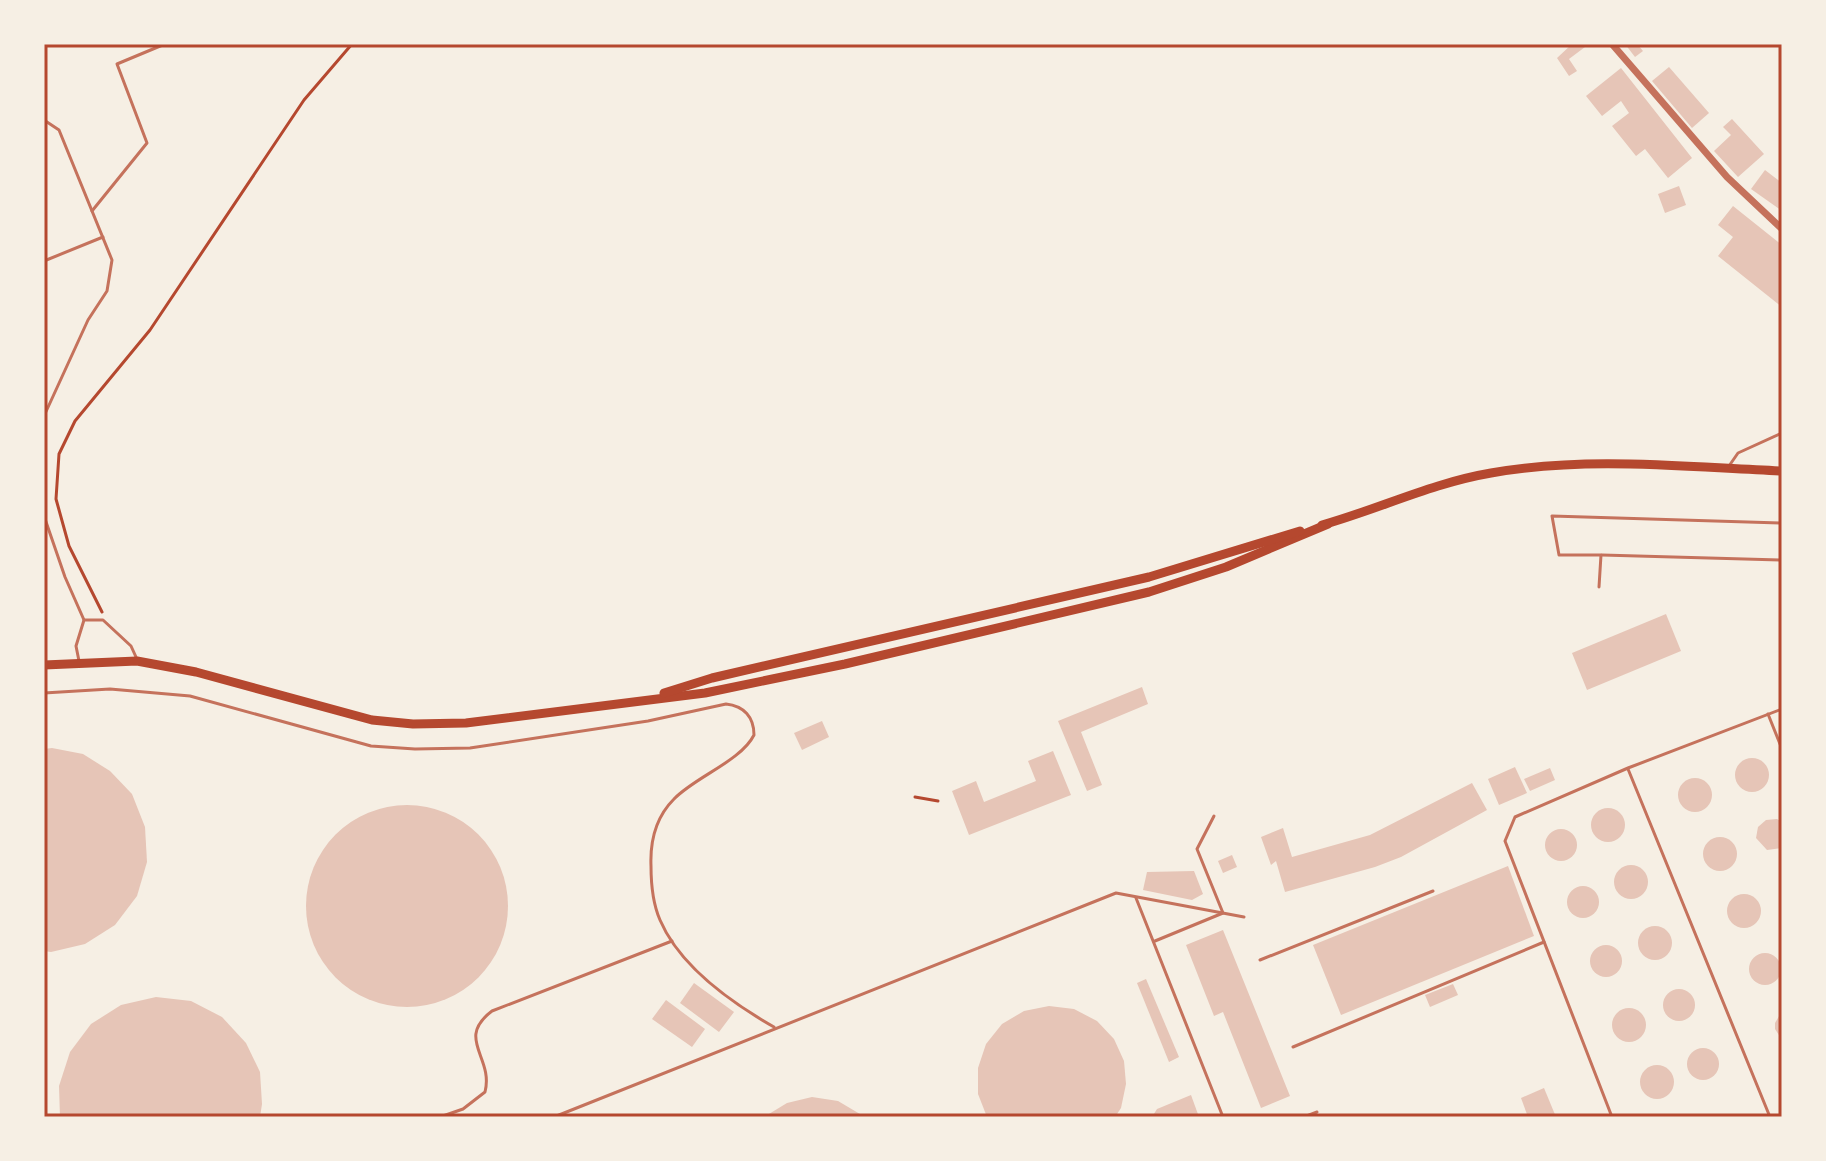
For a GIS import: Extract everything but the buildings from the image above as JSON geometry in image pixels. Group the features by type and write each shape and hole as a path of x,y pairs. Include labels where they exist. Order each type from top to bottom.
{"main road":[{"path":"44,665 137,661 196,672 372,720 413,724 466,723 705,693 774,680 1135,595 1226,567 1328,524 1423,490 1504,471 1614,463 1782,471"},
{"path":"642,699 712,678 1149,577 1328,524"}],"street":[{"path":"1612,44 1727,177 1782,229"}],"lane":[{"path":"92,211 147,143 117,64 165,44"},
{"path":"44,120 59,130 112,260 107,291 88,320 44,416"},
{"path":"44,261 103,237"},
{"path":"1727,469 1738,453 1782,433"},
{"path":"44,516 84,620 76,646 80,662"},
{"path":"1782,523 1552,516 1559,555 1782,560"},
{"path":"1599,587 1601,555"},
{"path":"84,620 103,620 131,646 137,661"},
{"path":"44,693 110,689 190,696 371,746 415,749 470,748 648,721 726,704 737,705 747,712 754,729 751,741 673,800 655,827 650,855 651,888 660,920 672,941 719,991 774,1027"},
{"path":"1612,1117 1505,841 1515,817 1628,768 1782,709"},
{"path":"1768,714 1782,749"},
{"path":"1628,768 1770,1117"},
{"path":"1214,816 1197,849 1223,913"},
{"path":"1260,960 1433,891"},
{"path":"554,1117 1116,893 1244,917"},
{"path":"1136,898 1223,1117"},
{"path":"1154,941 1223,913"},
{"path":"440,1117 463,1109 485,1092 487,1070 474,1037 476,1028 492,1011 672,941"},
{"path":"1293,1047 1544,942"},
{"path":"1304,1117 1317,1112"}],"path":[{"path":"103,620 102,607 69,546 56,499 59,454 75,421 150,330 304,100 352,44"},
{"path":"915,797 938,801"}]}
